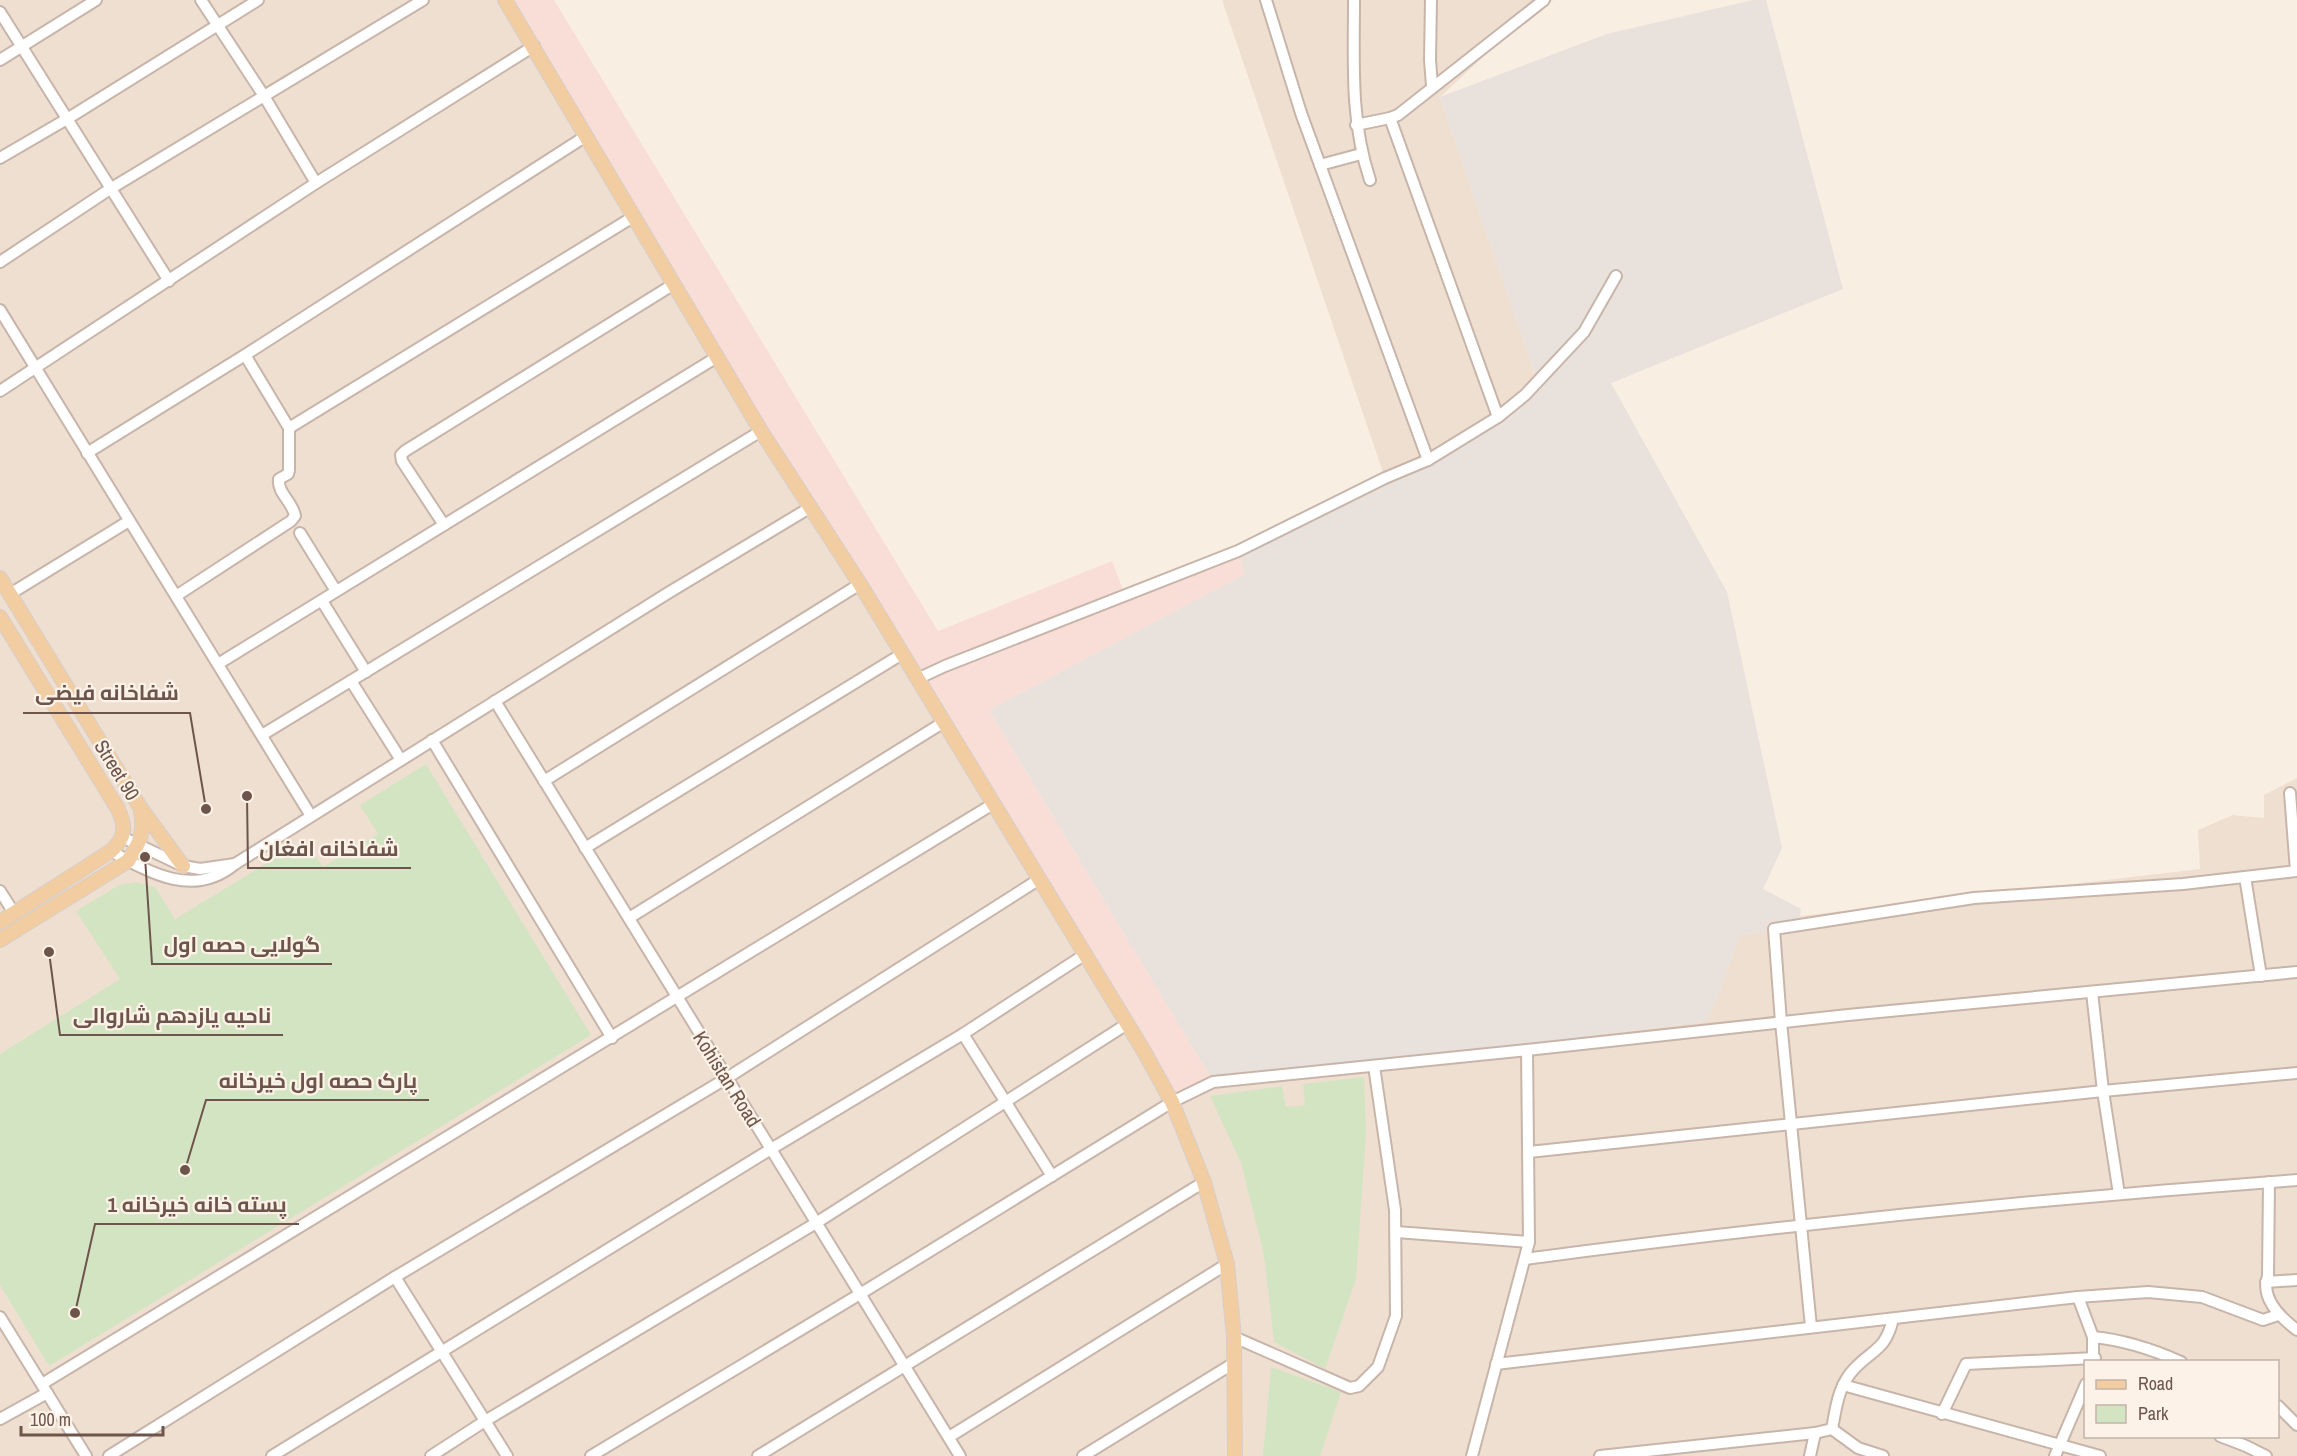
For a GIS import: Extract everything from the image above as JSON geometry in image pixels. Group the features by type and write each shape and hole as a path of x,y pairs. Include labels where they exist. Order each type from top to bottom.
{"main road":[{"path":"506,0 761,431 860,584 1172,1102 1204,1182 1227,1264 1234,1336 1234,1456"},
{"name":"Street 90","path":"0,578 140,807 183,866"},
{"name":"Street 90","path":"0,616 118,809 123,830"},
{"path":"0,940 128,861 138,846 144,826 140,807"},
{"path":"0,922 111,851 123,830"}],"street":[{"path":"0,60 96,0"},
{"path":"201,0 264,96 316,183"},
{"path":"0,158 258,0"},
{"path":"0,262 110,189 423,0"},
{"path":"1266,0 1320,165 1428,460"},
{"path":"1354,0 1356,125 1361,154 1370,180"},
{"path":"1431,0 1432,86"},
{"path":"1524,0 1526,12"},
{"path":"1356,125 1398,115 1544,0"},
{"path":"0,12 169,281"},
{"path":"0,391 316,183 534,46"},
{"path":"1390,118 1498,417"},
{"path":"87,453 245,355 586,136"},
{"path":"1320,165 1361,154"},
{"path":"289,428 633,217"},
{"path":"917,679 1238,550 1385,478 1428,460 1498,417 1525,395 1584,332 1616,276"},
{"path":"444,525 401,455 674,284"},
{"path":"0,310 311,816"},
{"path":"176,596 291,521 295,516 294,510 278,483 290,470 289,428 245,355"},
{"path":"218,664 717,357"},
{"path":"262,735 761,431"},
{"path":"111,851 128,861 167,877 195,882 222,874 432,740 811,507"},
{"path":"10,594 129,521"},
{"path":"300,533 336,591"},
{"path":"544,781 860,584"},
{"path":"321,601 366,672"},
{"path":"585,848 902,654"},
{"path":"351,681 401,760"},
{"name":"Kohistan Road","path":"495,701 960,1456"},
{"path":"629,918 944,722"},
{"path":"432,740 612,1038"},
{"path":"1811,1327 1774,929 1974,898 2183,884 2296,871 2290,793"},
{"path":"0,1419 356,1191 612,1038 993,804"},
{"path":"123,830 138,846 183,866 211,868 235,864"},
{"path":"2246,877 2261,976"},
{"path":"109,1456 394,1277 727,1078 1038,880"},
{"path":"0,891 14,913"},
{"path":"272,1456 771,1149 963,1034 1084,955"},
{"path":"591,1456 1172,1102 1213,1082 1781,1022 2297,972"},
{"path":"2092,992 2103,1091 2120,1194"},
{"path":"431,1456 816,1223 1127,1024"},
{"path":"963,1034 1052,1176"},
{"path":"1472,1456 1529,1242 1527,1050"},
{"path":"1234,1336 1350,1388 1359,1386 1378,1367 1396,1316 1396,1232 1374,1066"},
{"path":"1529,1152 1791,1123 2297,1073"},
{"path":"1525,1259 1801,1226 2120,1194 2297,1180"},
{"path":"758,1456 1204,1182"},
{"path":"2269,1182 2268,1276 2266,1282 2278,1315 2297,1330"},
{"path":"1396,1232 1529,1242"},
{"path":"949,1437 1227,1264"},
{"path":"394,1277 507,1456"},
{"path":"2266,1282 2297,1280"},
{"path":"1496,1364 2078,1297 2148,1292 2202,1297 2263,1320 2278,1315"},
{"path":"2078,1297 2093,1337 2094,1360"},
{"path":"1832,1430 1839,1393 1843,1385 1853,1370 1882,1346 1889,1335 1893,1319"},
{"path":"1,1322 86,1456"},
{"path":"2093,1337 2118,1339 2176,1360"},
{"path":"1942,1414 1963,1368 1971,1362 2084,1360"},
{"path":"1083,1456 1234,1363"},
{"path":"1843,1385 2100,1456"},
{"path":"2055,1456 2058,1444 2084,1388"},
{"path":"2279,1408 2297,1425"},
{"path":"1600,1456 1832,1430 1858,1448 1883,1456"},
{"path":"1810,1456 1815,1433"},
{"path":"2223,1438 2266,1456"}],"shaded area":[{"path":"0,0 505,0 1172,1102 1210,1076 1516,1045 1706,1021 1740,935 1767,931 1800,916 2200,869 2198,830 2233,815 2264,818 2264,795 2297,778 2297,1456 0,1456"},
{"path":"505,0 554,0 938,631 1112,561 1125,595 1238,551 1245,574 989,710 1210,1076 1172,1102"},
{"path":"1222,0 1554,0 1537,7 1440,97 1537,380 1498,417 1385,478"},
{"path":"1753,0 1766,0 1843,289 1611,383 1727,592 1782,848 1763,889 1801,909 1800,916 1767,931 1740,935 1706,1021 1516,1045 1210,1076 989,710 1245,574 1238,551 1469,435 1537,380 1440,97 1607,34"}],"green space":[{"path":"426,764 591,1035 49,1366 0,1285 0,1054 120,979 76,911 119,885 136,882 155,887 175,919 305,840 323,867 378,834 360,805"},
{"path":"1364,1077 1366,1133 1356,1279 1325,1369 1274,1342 1264,1255 1241,1163 1210,1096 1282,1086 1286,1107 1305,1105 1303,1084"},
{"path":"1271,1367 1341,1392 1320,1456 1263,1456"}],"place":[{"name":"شفاخانه افغان","path":"247,796"},
{"name":"شفاخانه فیضی","path":"206,809"},
{"name":"گولایی حصه اول","path":"145,857"},
{"name":"ناحیه یازدهم شاروالی","path":"49,952"},
{"name":"پارک حصه اول خیرخانه","path":"185,1170"},
{"name":"1 پسته خانه خیرخانه","path":"75,1313"}]}
